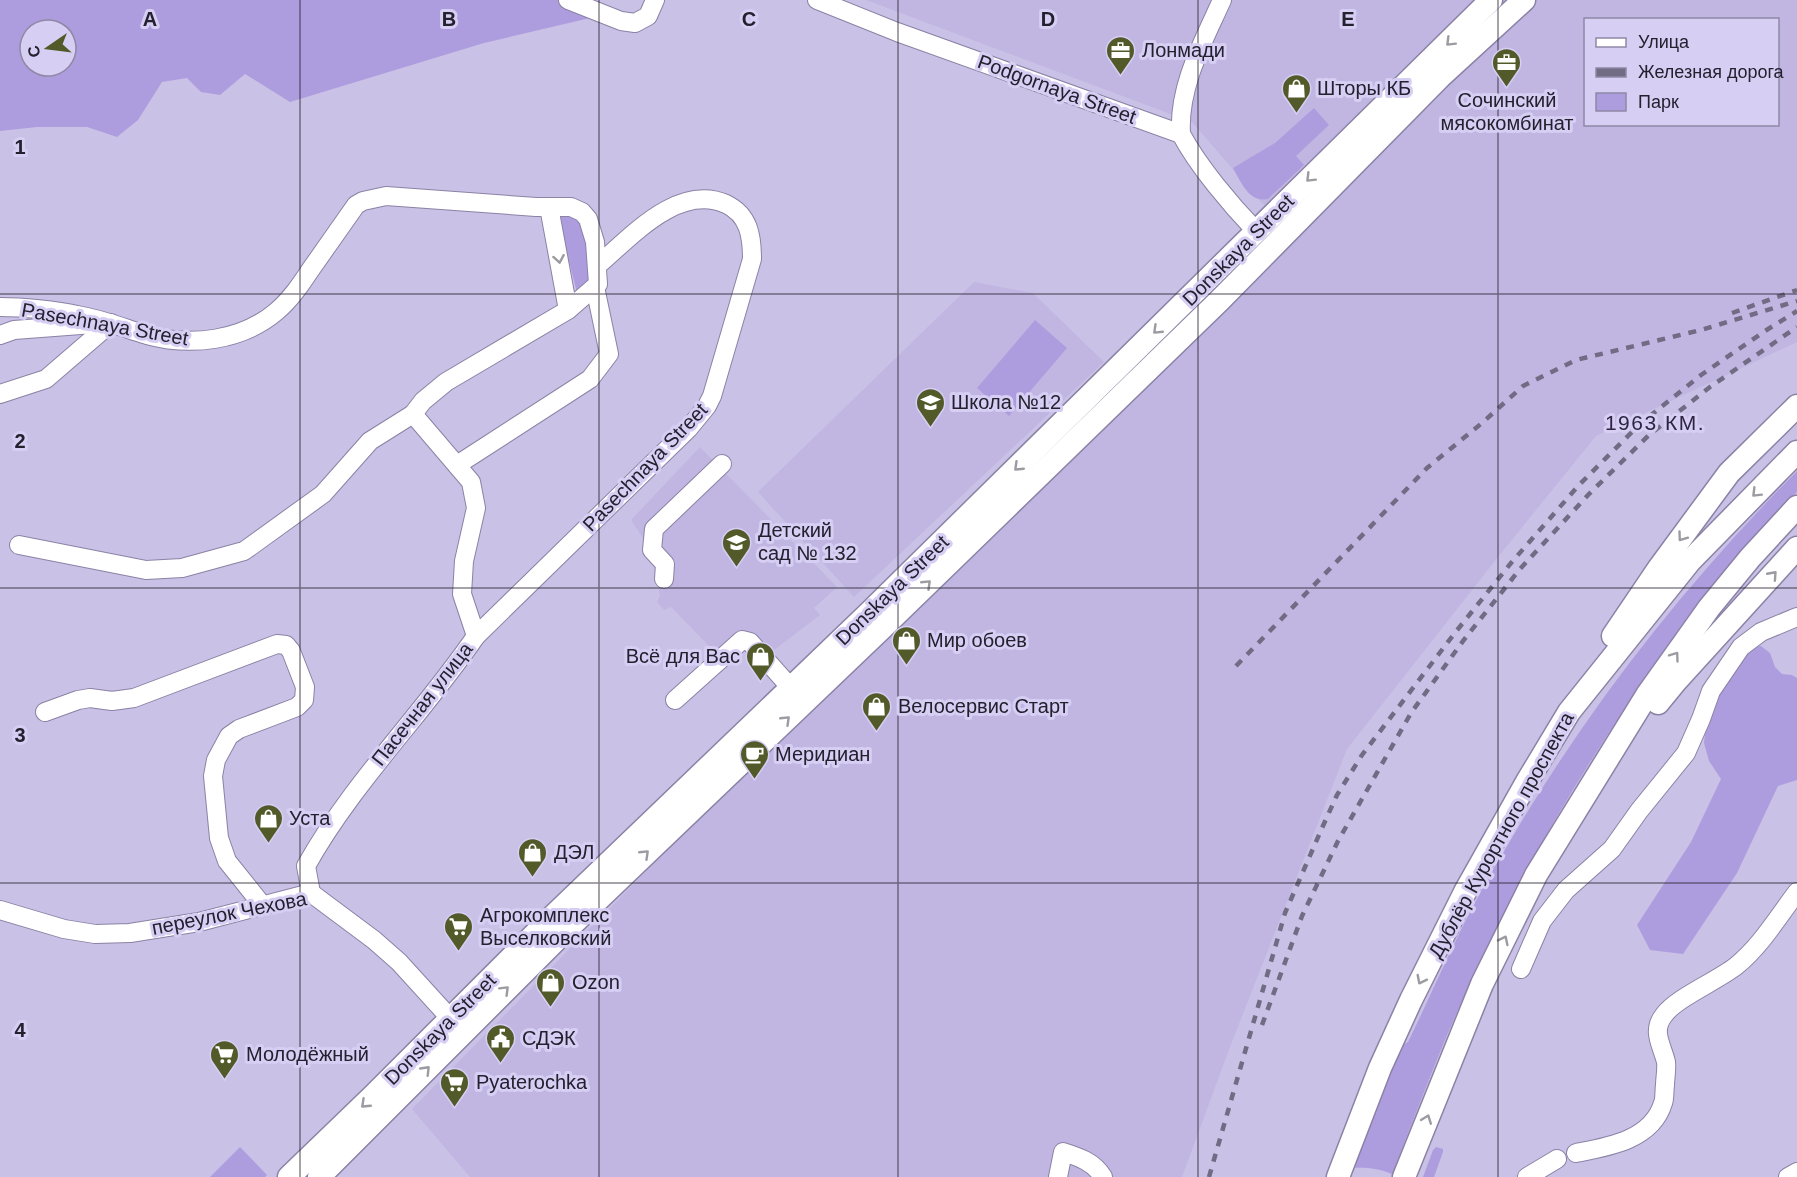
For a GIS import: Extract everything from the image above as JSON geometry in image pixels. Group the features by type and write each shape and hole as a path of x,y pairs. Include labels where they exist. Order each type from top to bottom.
{"main road":[{"name":"Donskaya Street","path":"320,1177 549,920 869,613 1491,0"},
{"path":"457,1025 561,935 880,630 1220,300 1440,77 1524,0"},
{"path":"1569,712 1614,634 1729,473 1797,406"},
{"name":"Дублёр Курортного проспекта","path":"1338,1177 1345,1153 1380,1068 1416,990 1465,892 1569,712 1690,561 1797,452"},
{"path":"1404,1177 1482,984 1536,875 1647,695 1709,608 1750,558 1797,507"},
{"path":"1574,811 1676,681 1797,548"},
{"name":"Donskaya Street","path":"289,1177 374,1096 457,1025"}],"street":[{"path":"568,0 621,21 635,23 648,16 655,0"},
{"name":"Podgornaya Street","path":"817,0 897,32 1181,134"},
{"path":"1222,0 1192,69 1183,99 1180,117 1181,134 1230,202 1256,231"},
{"name":"Pasechnaya Street","path":"0,307 75,314 149,335 183,340 222,338 241,333 277,311 292,296 356,205 372,198 386,196 572,207 582,212 588,219 595,242 598,265"},
{"name":"Pasechnaya Street","path":"476,636 689,428 707,406 716,385 752,259 752,237 746,222 735,209 720,202 699,199 670,208 650,221 598,265"},
{"path":"549,207 568,310"},
{"path":"20,545 146,570 182,568 244,551 323,494 370,441 413,414 423,401 446,382 568,310 598,284 598,265"},
{"path":"457,465 590,379 609,354 595,287"},
{"path":"0,335 14,330 111,323"},
{"path":"0,394 46,379 111,323"},
{"name":"Пасечная улица","path":"311,893 306,866 319,843 367,774 453,669 476,636 462,594 464,561 476,508 471,482 413,414"},
{"path":"664,579 665,564 652,550 654,529 722,464"},
{"path":"1521,969 1542,921 1566,890 1612,849 1639,811 1686,753 1711,691 1741,647 1761,632 1797,617"},
{"path":"675,700 741,640 750,642 791,688"},
{"path":"45,712 90,698 112,701 134,698 277,644 286,645 291,651 305,687 304,699 297,707 239,729 229,736 216,760 213,776 219,838 227,861 263,906"},
{"path":"1576,1152 1601,1148 1628,1139 1650,1125 1664,1102 1666,1066 1657,1033 1659,1021 1677,1003 1738,964 1757,944 1797,892"},
{"name":"переулок Чехова","path":"0,910 64,929 95,934 130,933 199,922 311,893 374,940 399,962 457,1025"},
{"path":"1058,1177 1063,1152 1082,1158 1099,1170 1103,1177"},
{"path":"1527,1177 1557,1159"},
{"path":"1788,1177 1797,1172"}],"shaded area":[{"path":"866,0 1797,0 1797,342 1596,436 1347,749 1230,1047 1182,1177 470,1177 412,1109 1282,226 1192,122"},
{"name":"Школа №12","path":"974,282 1033,293 1104,362 854,597 758,492"},
{"name":"Детский сад № 132","path":"700,447 837,587 814,608 820,615 770,653 747,634 716,653 671,607 664,610 657,602 660,596 651,550 631,520"}],"green space":[{"path":"0,0 590,0 620,11 484,43 290,102 245,74 220,95 201,92 187,78 162,82 138,120 117,137 87,127 37,127 0,131"},
{"path":"1314,108 1329,125 1296,156 1304,165 1268,199 1251,195 1233,168 1275,143"},
{"path":"563,212 579,219 585,232 590,281 577,293 558,217"},
{"path":"1035,320 1067,348 1009,416 977,388"},
{"path":"1797,471 1797,492 1735,561 1677,634 1615,723 1557,816 1530,863 1481,960 1458,1010 1392,1174 1372,1168 1350,1168 1399,1047 1408,1042 1460,931 1543,786 1609,691 1680,599"},
{"path":"1761,646 1770,653 1775,667 1782,674 1797,678 1797,780 1778,786 1737,873 1683,954 1650,950 1637,925 1691,842 1721,779 1709,761 1704,743 1706,725 1715,695 1750,647"},
{"path":"240,1147 267,1175 265,1177 210,1177"},
{"path":"1436,1147 1443,1149 1443,1152 1434,1177 1423,1177 1433,1150"}],"railway":[{"path":"1732,313 1797,290"},
{"path":"1236,666 1427,468 1523,386 1576,360 1701,330 1797,301"},
{"path":"1209,1177 1285,913 1337,795 1362,755 1511,563 1579,485 1640,424 1701,375 1797,311"},
{"path":"1262,1025 1302,916 1338,841 1411,713 1463,641 1520,569 1589,494 1649,435 1710,387 1797,327"}],"place":[{"name":"Лонмади","path":"1121,76"},
{"name":"Сочинский мясокомбинат","path":"1507,88"},
{"name":"Шторы КБ","path":"1296,114"},
{"name":"Школа №12","path":"930,428"},
{"name":"Детский сад № 132","path":"737,568"},
{"name":"Мир обоев","path":"906,666"},
{"name":"Всё для Вас","path":"761,682"},
{"name":"Велосервис Старт","path":"877,732"},
{"name":"Меридиан","path":"754,780"},
{"name":"Уста","path":"268,844"},
{"name":"ДЭЛ","path":"533,878"},
{"name":"Агрокомплекс Выселковский","path":"459,952"},
{"name":"Ozon","path":"551,1008"},
{"name":"СДЭК","path":"501,1064"},
{"name":"Молодёжный","path":"225,1080"},
{"name":"Pyaterochka","path":"455,1108"}],"district":[{"name":"1963 КМ.","path":"1655,422"}]}
